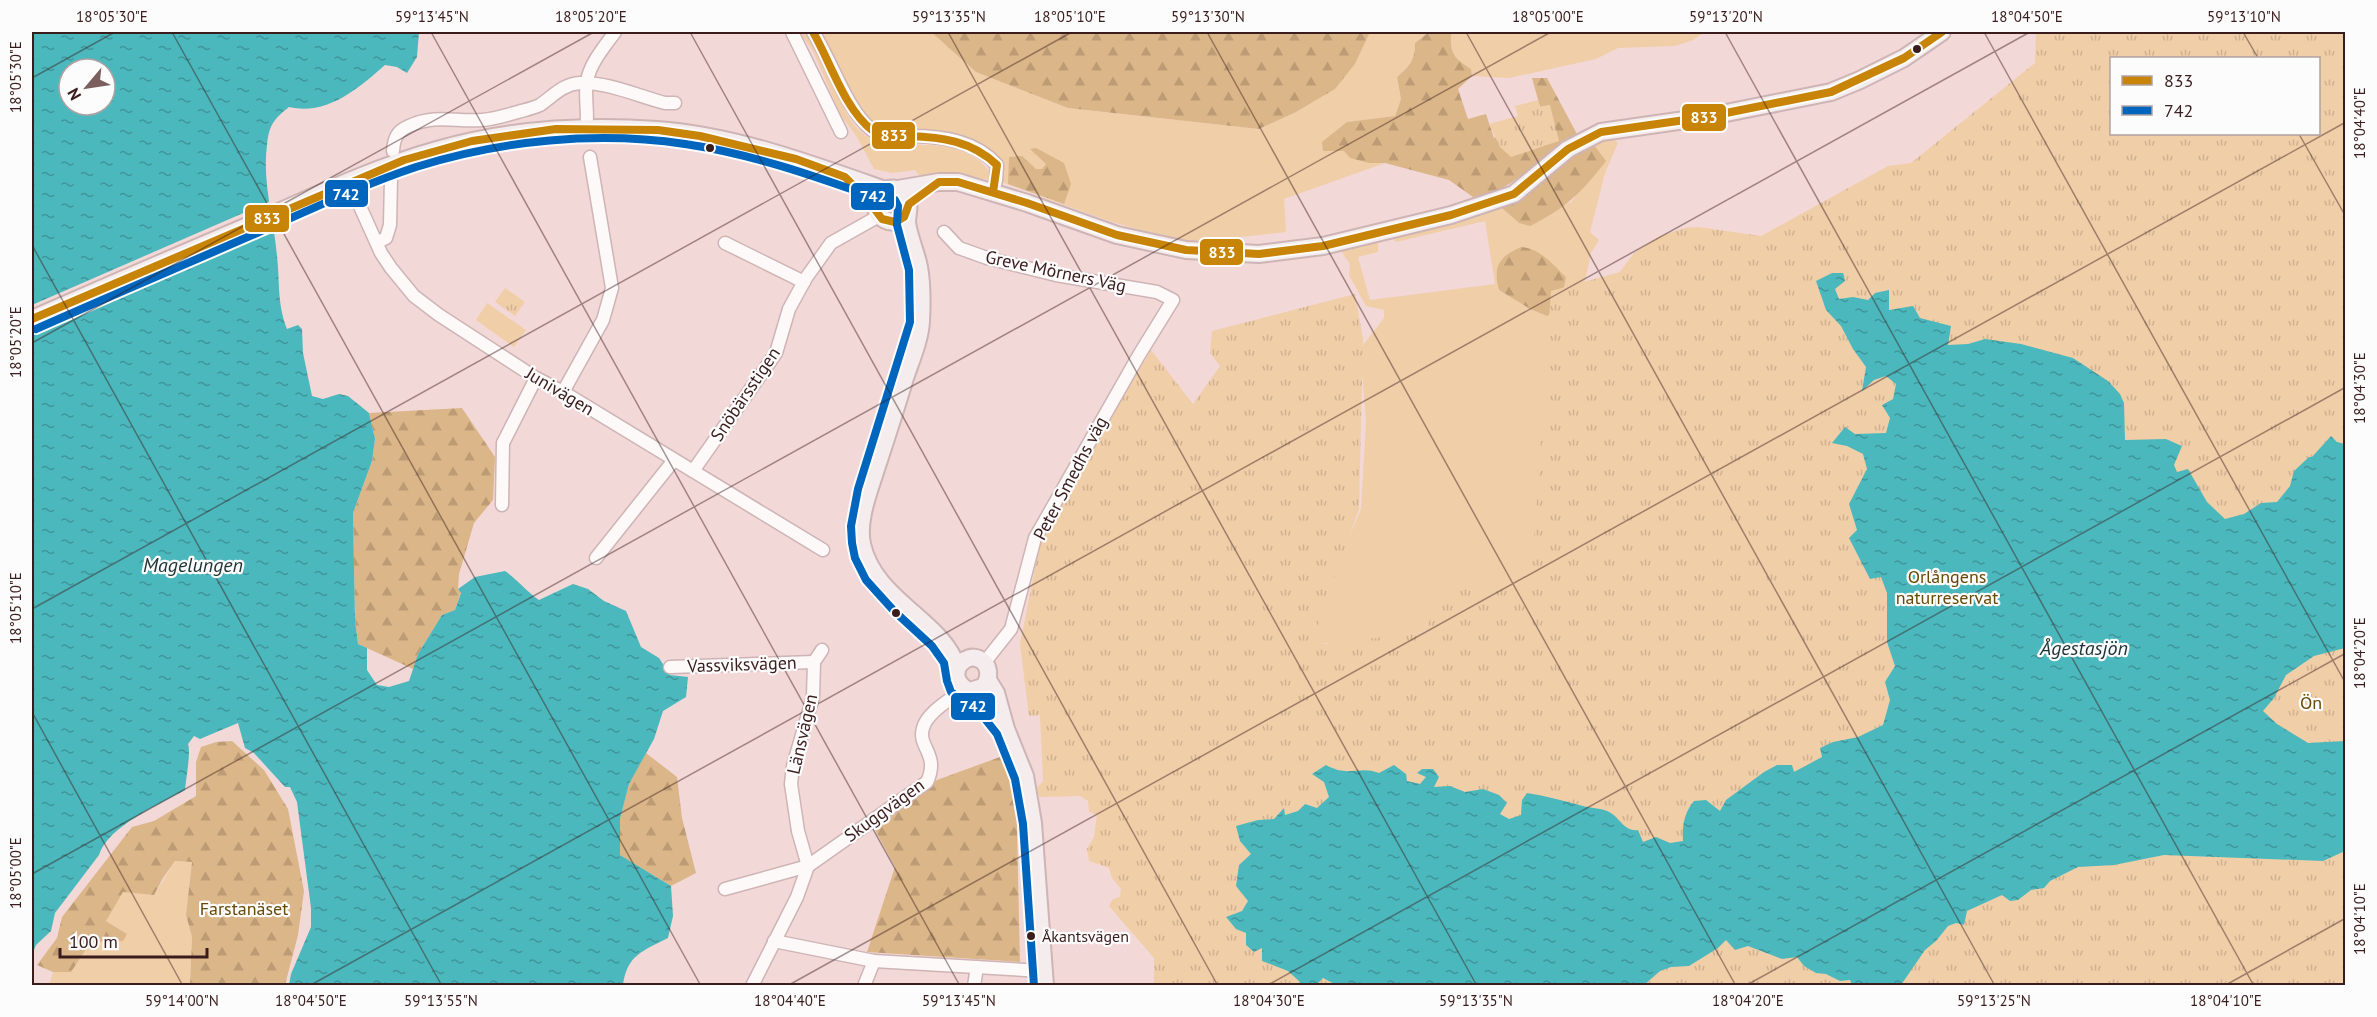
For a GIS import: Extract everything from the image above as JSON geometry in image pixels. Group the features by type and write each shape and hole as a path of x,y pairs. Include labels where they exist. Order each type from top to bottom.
{"main road":[{"path":"880,215 876,200 892,190 939,182 958,182 1117,235 1186,250 1259,254 1323,246 1451,214 1514,194 1568,149 1601,132 1706,117 1831,92 1904,58 1942,32"},
{"path":"32,319 404,160 472,141 556,129 658,130 700,136 796,159 906,196 908,224 919,268 921,323 868,492 861,534 865,555 874,574 900,603 940,639 962,651 970,663 988,668 988,680 996,693 1006,729 1025,776 1033,823 1044,978"},
{"path":"845,177 905,244 919,268"},
{"path":"880,215 899,221 908,208 939,182"},
{"path":"970,663 957,679 965,688 985,702 1006,729"},
{"path":"965,688 983,687 988,680"}],"street":[{"path":"586,129 588,120 586,83 589,71 615,32"},
{"path":"792,32 841,132"},
{"path":"813,32 861,121 875,132 937,137 974,147 989,156 997,165 993,192"},
{"path":"393,151 394,140 399,132 424,120 437,118 484,120 538,106 561,88 572,84 586,83 604,86 665,103 675,103"},
{"path":"563,392 603,320 612,288 590,157"},
{"path":"378,242 386,238 390,225 391,179"},
{"name":"Junivägen","path":"349,182 381,253 414,296 439,315 536,378 563,392 823,550"},
{"name":"Snöbärsstigen","path":"693,471 776,353 789,309 804,282 831,243 880,215"},
{"name":"Greve Mörners Väg","path":"944,232 958,248 987,258 1056,275 1157,292 1173,300"},
{"path":"725,243 804,282"},
{"name":"Peter Smedhs väg","path":"970,663 1011,629 1035,538 1138,355 1173,300"},
{"path":"502,505 503,443 536,378"},
{"path":"596,558 674,460"},
{"path":"814,662 822,650"},
{"name":"Vassviksvägen","path":"670,667 814,662"},
{"name":"Länsvägen","path":"808,866 798,831 791,784 793,766 813,697 814,662"},
{"name":"Skuggvägen","path":"808,866 927,782 933,770 929,752 922,738 923,727 929,717 965,688"},
{"path":"725,889 808,866"},
{"path":"752,986 796,897 808,866"},
{"path":"774,941 874,961 977,967 1044,978"},
{"path":"864,986 874,961"},
{"path":"974,986 977,967"}],"green space":[{"path":"799,32 805,32 847,114 860,131 873,139 888,143 942,146 960,150 976,159 991,173 988,180 954,172 920,176 915,170 892,173 874,169 857,137 840,114 813,51"},
{"path":"813,32 931,32 976,72 1068,108 1259,129 1296,112 1335,89 1355,64 1370,32 1429,32 1415,43 1411,62 1397,77 1401,99 1395,116 1347,122 1323,151 1344,151 1358,160 1385,163 1284,199 1286,232 1187,243 1109,221 996,180 997,165 974,147 875,132"},
{"path":"931,32 1370,32 1355,64 1335,89 1296,112 1259,129 1068,108 976,72"},
{"path":"1429,32 1453,32 1451,33 1452,51 1471,69 1472,76 1458,89 1468,119 1486,114 1494,138 1550,105 1540,107 1532,78 1547,78 1577,134 1507,185 1490,193 1473,197 1449,180 1385,163 1369,163 1350,158 1344,151 1323,151 1322,142 1347,122 1395,116 1401,99 1397,77 1411,62 1415,43"},
{"path":"1705,32 1693,40 1675,46 1618,48 1596,59 1509,78 1472,76 1471,69 1452,51 1451,33"},
{"name":"Orlångens naturreservat","path":"2036,32 2345,32 2345,985 1154,985 1154,958 1109,906 1113,899 1120,897 1121,889 1112,878 1109,868 1089,861 1087,849 1094,837 1097,815 1089,812 1088,801 1080,796 1040,797 1036,789 1043,781 1040,715 1029,716 1020,644 1042,533 1151,350 1193,404 1220,366 1210,353 1212,331 1355,294 1363,339 1359,509 1316,630 1324,644 1426,632 1433,610 1459,587 1531,583 1551,291 1620,272 1634,253 1660,236 1685,228 1699,227 1761,236 1888,166 1911,163 2035,63"},
{"path":"1538,100 1540,107 1550,105 1559,141 1511,157 1500,147 1489,124 1518,116 1515,106"},
{"path":"1588,137 1612,138 1618,143 1605,173 1590,232 1599,240 1591,253 1584,286 1637,546 1423,632 1339,644 1321,643 1316,636 1315,617 1361,509 1366,421 1360,349 1384,318 1384,310 1366,306 1349,275 1350,264 1341,251 1323,246 1494,201 1519,223 1571,202 1605,161","holes":["1485,221 1495,284 1370,300 1358,257 1378,252 1378,241 1392,237 1396,242","1545,259 1566,277 1547,316 1530,309 1499,290"]},
{"path":"1588,137 1606,161 1580,191 1554,213 1530,226 1519,223 1494,201"},
{"path":"1036,148 1064,163 1071,184 1064,204 1008,184 1009,157 1022,156 1036,169 1042,169 1046,164 1030,149"},
{"path":"1521,247 1540,254 1566,277 1558,305 1547,316 1530,309 1499,290 1497,269 1499,264 1507,255"},
{"path":"505,288 525,302 515,316 495,302"},
{"path":"487,303 526,330 514,347 476,320"},
{"path":"462,408 495,457 493,500 474,523 459,574 458,589 461,592 455,610 442,615 418,654 413,669 358,644 355,620 353,513 372,461 375,439 369,413"},
{"name":"Farstanäset","path":"232,741 264,770 288,809 304,891 298,935 285,985 190,985 192,937 186,915 192,862 175,861 154,895 123,892 106,921 127,934 123,941 91,942 71,972 53,972 37,965 57,938 62,917 132,827 154,821 196,796 196,762 201,747 216,742"},
{"path":"646,753 677,777 682,818 696,873 671,886 620,855 620,819 629,784"},
{"path":"1000,757 1016,786 1020,962 867,952 895,867 875,830 937,780"},
{"path":"175,861 192,862 186,915 192,937 190,985 49,986 53,972 71,972 91,942 127,934 106,921 123,891 154,895"}],"water":[{"name":"Magelungen","path":"32,32 419,32 417,57 407,73 397,67 385,65 353,91 329,104 303,109 289,107 271,127 267,145 266,173 276,242 282,310 287,329 298,325 302,329 303,353 312,396 323,399 339,394 348,396 369,413 375,439 372,461 353,513 355,620 358,644 367,648 367,670 377,685 389,687 409,681 418,654 442,615 455,610 461,593 458,589 475,577 505,571 539,600 573,584 588,589 604,601 626,611 641,647 659,658 670,675 688,677 686,697 663,711 654,739 629,784 620,819 620,855 671,886 673,916 668,938 632,960 623,985 289,985 291,974 311,927 311,908 297,802 290,787 285,787 254,753 245,748 238,723 200,739 194,736 188,744 189,759 185,790 124,825 104,844 99,855 55,913 51,931 36,945 32,955"},
{"name":"Ågestasjön","path":"1832,273 1843,273 1845,281 1835,289 1839,299 1853,297 1868,300 1875,293 1889,290 1889,310 1913,306 1920,318 1951,326 1948,345 1968,344 1985,339 2021,344 2073,358 2108,381 2120,394 2124,403 2125,440 2166,439 2182,446 2174,465 2177,472 2188,469 2207,502 2225,519 2244,514 2261,503 2277,502 2290,486 2294,471 2309,457 2312,457 2331,436 2337,442 2345,444 2345,648 2314,656 2286,675 2274,698 2263,711 2277,724 2308,743 2345,741 2345,851 2323,861 2164,855 2114,865 2078,867 2050,881 2044,888 2031,890 2018,900 2010,901 2002,895 1967,911 1964,925 1956,923 1948,926 1925,950 1901,985 1852,985 1850,980 1840,981 1826,974 1816,973 1804,966 1797,957 1782,959 1748,946 1735,950 1726,940 1718,948 1689,966 1671,967 1660,971 1643,986 1338,986 1323,978 1316,985 1297,985 1300,982 1288,971 1262,961 1262,948 1254,952 1246,945 1246,933 1236,929 1226,917 1242,911 1248,901 1236,886 1239,865 1251,854 1240,841 1236,826 1258,820 1274,819 1284,808 1285,815 1298,811 1305,804 1317,808 1329,797 1324,782 1312,774 1326,765 1341,771 1366,770 1379,773 1394,765 1406,774 1407,781 1420,784 1426,777 1417,773 1422,769 1433,769 1439,777 1434,787 1450,786 1465,792 1483,789 1499,795 1507,803 1500,814 1509,819 1521,815 1522,800 1527,793 1604,810 1611,813 1629,829 1638,830 1643,842 1656,837 1670,843 1683,841 1684,820 1694,801 1706,800 1720,811 1726,800 1777,765 1792,765 1794,772 1822,757 1820,748 1833,742 1858,737 1883,725 1890,700 1885,682 1895,666 1887,642 1887,593 1881,577 1870,579 1849,538 1857,530 1849,504 1867,469 1863,454 1847,446 1832,443 1845,427 1855,434 1886,433 1890,418 1882,405 1893,399 1896,384 1886,376 1874,380 1862,391 1866,367 1841,326 1826,310 1816,281"}],"pier":[{"path":"273,200 276,227 32,333 32,305"}],"transit line":[{"name":"833","path":"813,32 846,98 862,121 872,130 885,135 945,139 977,150 997,165 993,192"},
{"name":"833","path":"32,319 404,160 472,141 556,129 658,130 700,136 796,159 845,177 868,200 882,219 895,222 904,217 909,204 939,182 958,182 1027,203 1117,235 1186,250 1259,254 1323,246 1451,215 1514,194 1568,149 1601,132 1706,117 1831,92 1904,58 1942,32"},
{"name":"742","path":"36,329 376,182 449,158 516,144 584,138 652,140 685,144 760,160 882,200 895,200 898,206 897,225 909,270 910,322 858,489 851,526 852,543 855,558 866,580 894,611 932,646 944,663 951,692 978,710 997,734 1015,779 1023,824 1034,986"}],"place":[{"name":"Åkantsvägen","path":"1031,936"}],"park label":[{"name":"Ön","path":"2311,702"}]}
